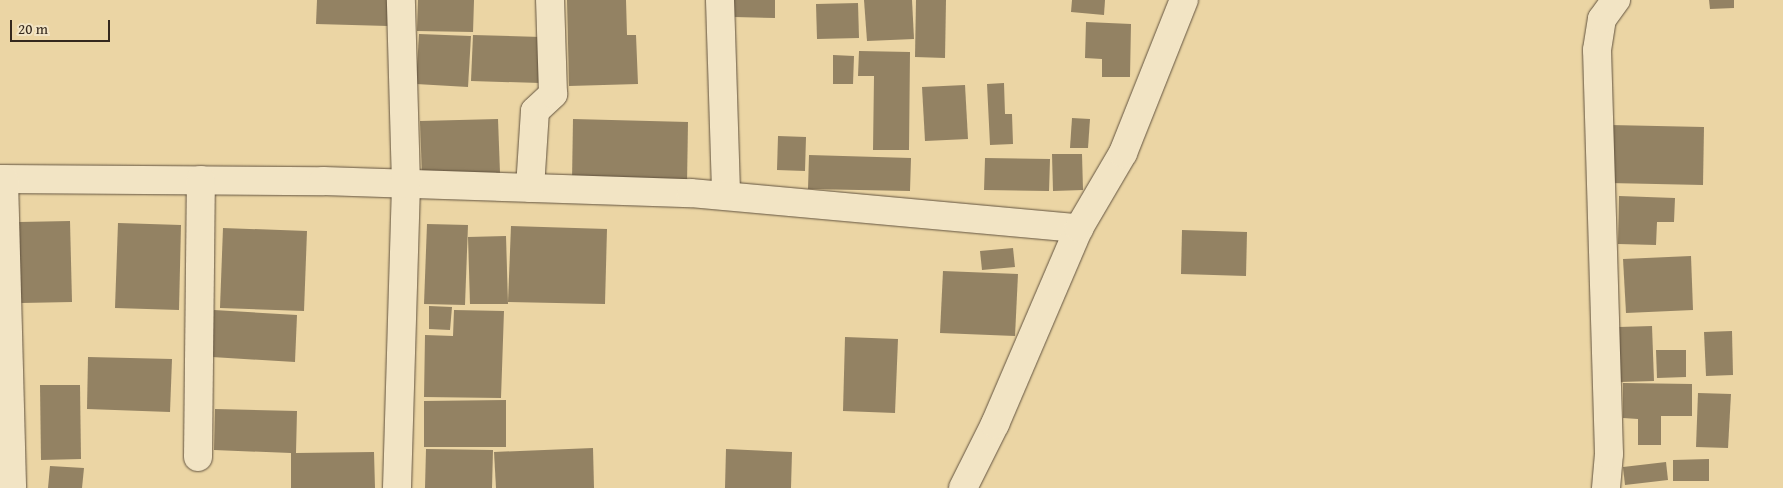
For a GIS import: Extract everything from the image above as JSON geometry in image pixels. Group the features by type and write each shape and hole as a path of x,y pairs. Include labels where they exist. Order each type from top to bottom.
{"street":[{"path":"397,488 406,184 401,0"},
{"path":"530,188 535,110 553,94 550,0"},
{"path":"720,0 726,196"},
{"path":"963,488 995,424 1079,228 1122,153 1184,0"},
{"path":"1606,488 1609,454 1597,50 1602,19 1616,0"},
{"path":"12,488 2,179 406,184 726,196 1079,228"},
{"path":"198,457 201,180"}],"building":[{"path":"317,0 388,0 388,26 316,24"},
{"path":"418,0 474,0 473,32 417,31"},
{"path":"567,0 626,0 627,35 636,35 638,84 569,86"},
{"path":"734,0 775,0 775,18 734,17"},
{"path":"864,0 912,0 914,39 867,41"},
{"path":"916,0 946,0 945,58 915,57"},
{"path":"1072,0 1105,0 1104,15 1071,12"},
{"path":"1709,0 1734,0 1734,8 1710,9"},
{"path":"858,3 859,38 817,39 816,4"},
{"path":"1086,22 1131,24 1130,77 1102,77 1102,59 1085,58"},
{"path":"419,34 471,36 468,87 416,84"},
{"path":"473,35 541,37 540,83 471,81"},
{"path":"859,51 910,52 909,150 873,150 874,76 858,76"},
{"path":"833,55 854,56 853,84 833,84"},
{"path":"1004,83 1005,114 1012,114 1013,144 990,145 987,84"},
{"path":"965,85 968,139 925,141 922,87"},
{"path":"1072,118 1090,119 1088,148 1070,148"},
{"path":"498,119 500,173 422,175 420,121"},
{"path":"573,119 688,122 687,184 572,181"},
{"path":"1610,125 1704,127 1703,185 1609,183"},
{"path":"778,136 806,137 805,171 777,170"},
{"path":"1052,154 1082,154 1083,190 1053,191"},
{"path":"809,155 911,158 910,191 808,189"},
{"path":"985,158 1050,159 1049,191 984,190"},
{"path":"1619,196 1675,198 1674,222 1657,222 1656,245 1618,244"},
{"path":"70,221 72,302 21,303 19,222"},
{"path":"118,223 181,225 179,310 115,308"},
{"path":"427,224 468,225 465,305 424,304"},
{"path":"511,226 607,229 605,304 508,302"},
{"path":"223,228 307,231 304,311 220,308"},
{"path":"1182,230 1247,232 1246,276 1181,274"},
{"path":"506,236 508,304 470,304 468,237"},
{"path":"1013,248 1015,267 982,270 980,251"},
{"path":"1691,256 1693,310 1626,313 1623,259"},
{"path":"943,271 1018,274 1015,336 940,333"},
{"path":"429,306 452,307 450,330 429,329"},
{"path":"214,310 297,315 295,362 212,357"},
{"path":"454,310 504,311 501,398 424,397 425,335 453,336"},
{"path":"1652,326 1654,381 1620,382 1619,327"},
{"path":"1732,331 1733,375 1706,376 1704,332"},
{"path":"845,337 898,339 895,413 843,411"},
{"path":"1656,350 1686,350 1686,377 1657,378"},
{"path":"88,357 172,359 170,412 87,409"},
{"path":"1623,383 1692,384 1692,416 1661,416 1661,445 1638,445 1638,419 1623,418"},
{"path":"40,385 80,385 81,459 41,460"},
{"path":"1698,393 1731,394 1728,448 1696,447"},
{"path":"506,400 506,447 424,447 424,401"},
{"path":"215,409 297,411 296,453 374,452 375,488 291,488 291,453 214,450"},
{"path":"593,448 594,488 496,488 494,452"},
{"path":"426,449 493,450 492,488 425,488"},
{"path":"726,449 792,452 791,488 725,488"},
{"path":"1709,459 1709,481 1673,481 1673,460"},
{"path":"1666,462 1668,480 1625,485 1623,467"},
{"path":"50,466 84,468 82,488 48,488"}]}
